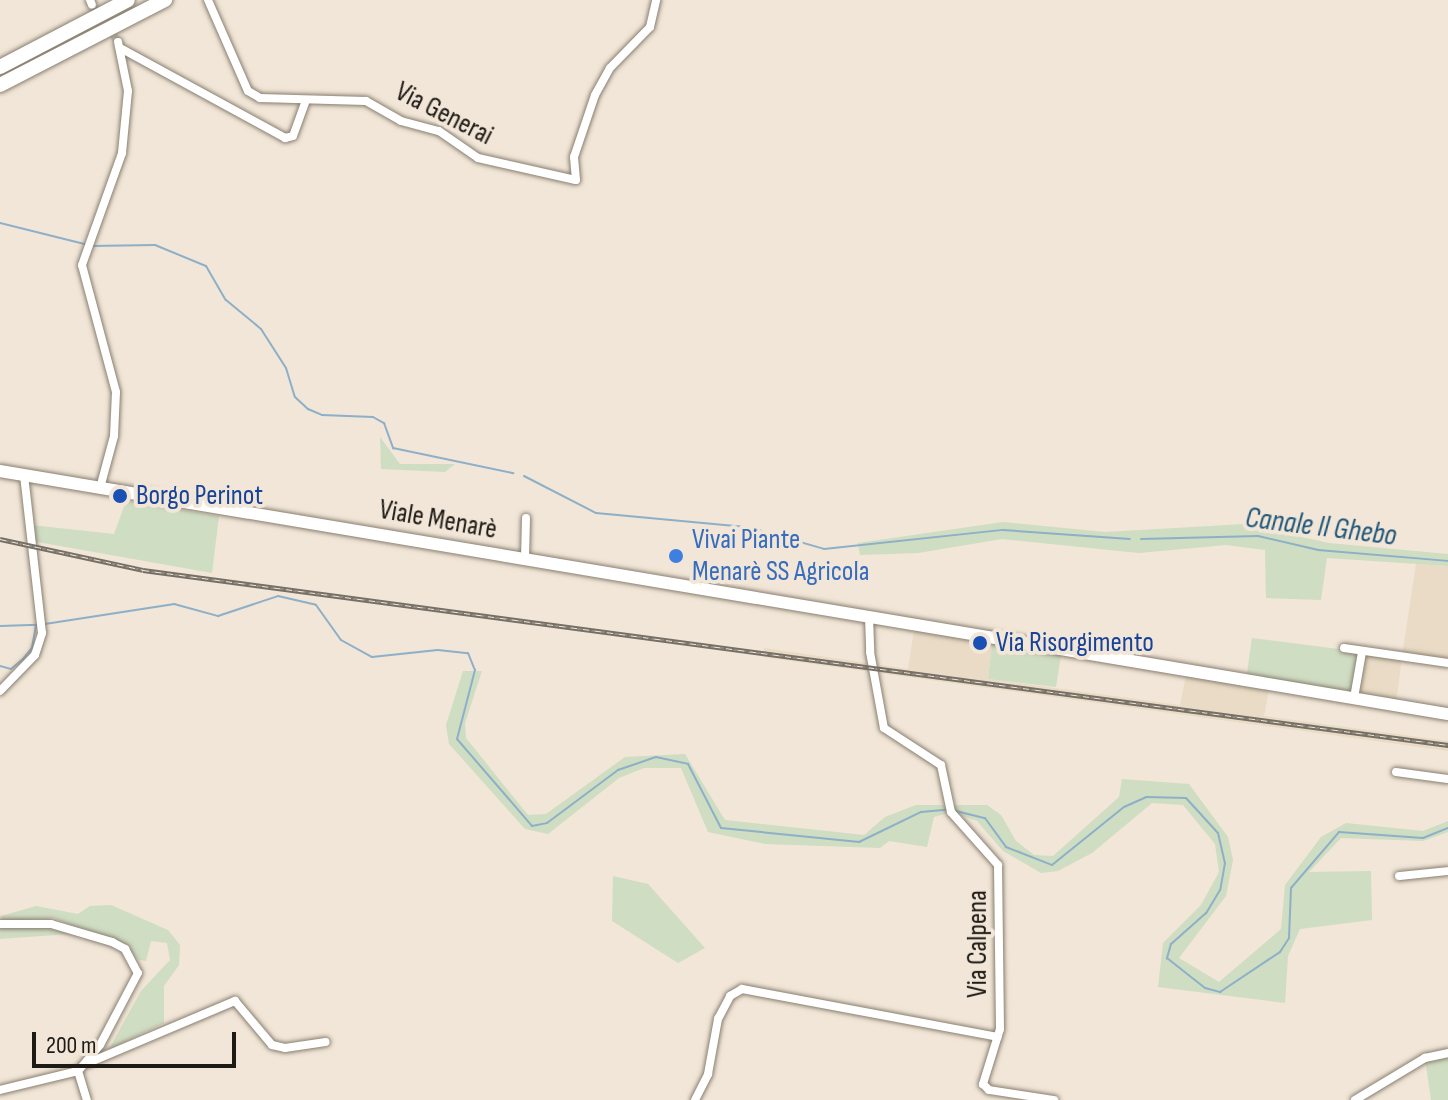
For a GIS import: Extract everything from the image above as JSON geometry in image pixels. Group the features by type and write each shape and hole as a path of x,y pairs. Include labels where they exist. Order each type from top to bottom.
{"highway":[{"path":"0,67 128,0"},
{"path":"0,85 165,0"}],"main road":[{"name":"Viale Menarè","path":"0,471 869,616"},
{"path":"869,616 1448,714"}],"street":[{"name":"Via Generai","path":"208,0 248,91 260,98 366,101 401,121 439,131 478,158 576,180 574,157 595,95 610,68 650,27 656,0"},
{"path":"100,488 117,401 82,265 122,153 128,91 120,46 285,138 293,136 306,101"},
{"path":"0,691 35,655 40,623 24,475"},
{"path":"525,559 526,518"},
{"name":"Via Calpena","path":"869,616 878,711 884,728 941,765 950,809 998,865 998,1037 983,1079 986,1088 1054,1100"},
{"path":"1344,648 1448,663"},
{"path":"1354,698 1362,652"},
{"path":"1396,772 1448,779"},
{"path":"1399,876 1448,871"},
{"path":"0,924 51,924 120,945 134,959 136,985 87,1063 78,1071 0,1090"},
{"name":"Via Calpena","path":"695,1100 708,1074 718,1019 730,996 742,989 998,1037"},
{"path":"87,1063 235,1001 272,1045 326,1042"},
{"path":"1355,1100 1425,1058 1448,1053"},
{"path":"78,1071 87,1100"}],"shaded area":[{"path":"1416,564 1448,566 1448,663 1402,657 1396,705 1354,698 1362,652 1402,656"},
{"path":"915,624 993,637 988,679 1180,705 1187,670 1270,684 1264,716 1448,741 1448,751 762,657 764,648 908,669"}],"green space":[{"path":"380,437 400,464 455,464 445,472 381,469"},
{"path":"126,501 219,516 212,573 32,541 31,525 114,534"},
{"path":"1003,522 1105,532 1245,524 1329,543 1448,554 1448,566 1327,558 1321,600 1266,598 1265,550 1226,545 1139,553 1002,539 918,553 860,555 858,543"},
{"path":"993,637 1062,649 1056,687 988,679"},
{"path":"1252,638 1362,652 1354,698 1246,680"},
{"path":"463,671 482,671 465,723 466,738 528,815 546,814 625,757 685,754 725,820 864,835 885,817 916,805 987,805 1001,815 1016,841 1034,855 1053,856 1119,797 1122,779 1189,784 1228,837 1233,860 1226,896 1179,958 1219,982 1281,929 1285,885 1321,837 1346,823 1423,831 1448,821 1448,832 1423,841 1341,838 1309,872 1371,871 1372,920 1300,929 1288,956 1285,1003 1158,987 1163,943 1201,905 1219,872 1215,844 1183,805 1152,803 1092,853 1058,871 1041,873 1003,851 977,821 952,812 934,817 927,847 889,841 880,848 765,844 708,832 681,768 644,768 619,778 548,834 525,829 449,744 446,725"},
{"path":"613,876 648,884 705,948 678,963 612,921"},
{"path":"111,905 168,930 180,945 179,965 164,986 164,1023 109,1049 141,991 170,960 167,943 151,941 146,961 139,960 129,949 54,918 3,921 1,916 36,906 78,914 90,906"},
{"path":"0,928 49,928 70,934 0,939"},
{"path":"1448,1053 1448,1100 1431,1100 1425,1058"}],"waterway":[{"name":"Canale Il Ghebo","path":"0,223 84,244"},
{"name":"Canale Il Ghebo","path":"90,246 155,245 206,266 226,300 261,329 286,368 295,397 308,409 322,415 373,417 384,423 393,448 513,473"},
{"name":"Canale Il Ghebo","path":"524,476 596,513 748,527 824,549 1003,530 1130,539"},
{"name":"Canale Il Ghebo","path":"1141,539 1258,536 1318,550 1448,561"},
{"path":"45,624 174,604 218,616 278,596 316,605 341,640 372,657 438,650 468,653 475,670 457,739 532,826 547,823 618,770 656,757 688,764 721,828 859,842 921,812 946,810"},
{"path":"0,626 38,625"},
{"path":"0,666 11,669 23,659 32,648 36,626"},
{"path":"952,810 985,818 1006,847 1052,865 1124,807 1146,797 1186,798 1218,833 1225,863 1220,890 1206,913 1171,944 1167,958 1205,988 1220,992 1280,952 1289,938 1291,888 1339,832 1423,838 1448,828"}],"tunnel":[{"path":"92,5 118,42"}],"railway":[{"path":"0,539 143,570 1448,745"}],"place":[{"name":"Borgo Perinot","path":"120,496"},
{"name":"Vivai Piante Menarè SS Agricola","path":"676,556"},
{"name":"Via Risorgimento","path":"980,643"}]}
